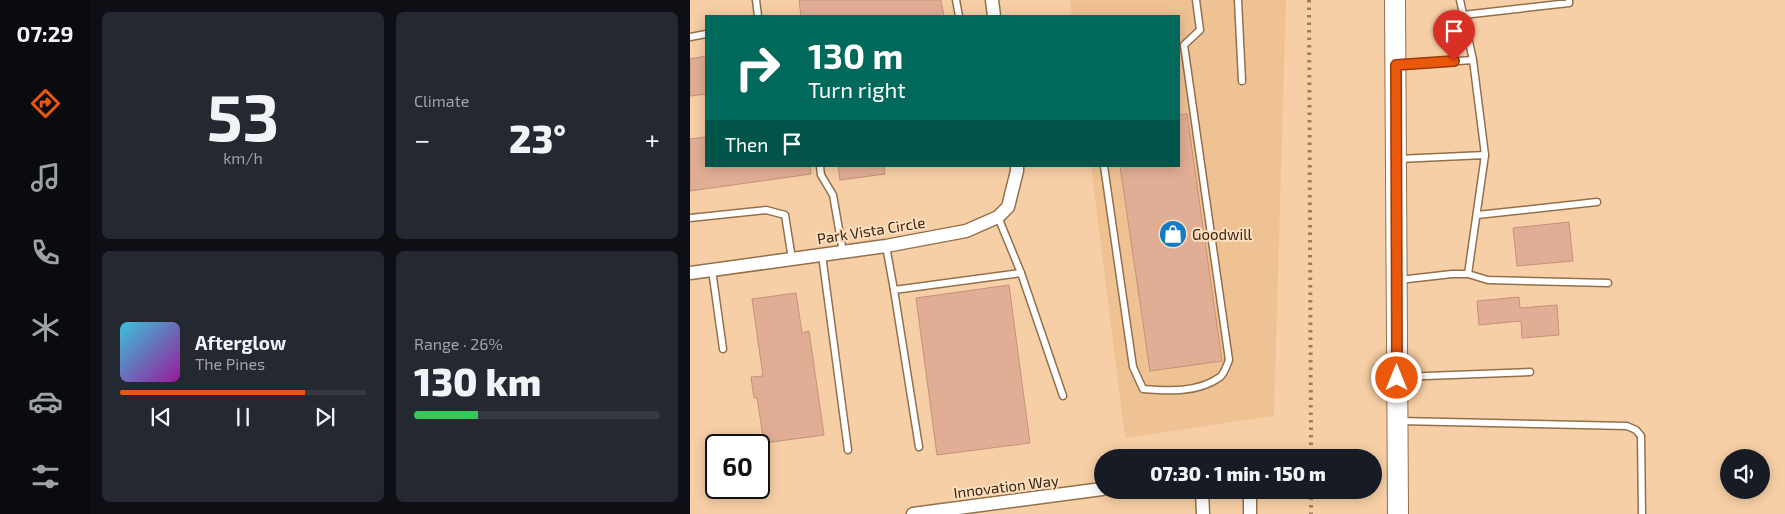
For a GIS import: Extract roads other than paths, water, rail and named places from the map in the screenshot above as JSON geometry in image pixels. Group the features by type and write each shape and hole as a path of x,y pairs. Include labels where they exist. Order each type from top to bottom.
{"main road":[{"path":"1395,0 1398,514"}],"street":[{"path":"992,0 994,15"},
{"path":"998,217 1008,207 1017,167"},
{"name":"Park Vista Circle","path":"690,273 886,246 966,231 998,217"},
{"name":"Innovation Way","path":"913,514 1094,490"},
{"path":"1202,499 1203,514"},
{"path":"1250,499 1250,514"}],"lane":[{"path":"756,0 758,15"},
{"path":"956,0 959,15"},
{"path":"1104,167 1133,367 1143,389 1168,391 1199,387 1221,377 1230,360 1182,45 1200,30 1196,0"},
{"path":"1238,0 1242,81"},
{"path":"1460,0 1473,60 1485,155 1468,274"},
{"path":"1463,15 1569,3 1569,0"},
{"path":"690,37 705,34"},
{"path":"1396,65 1473,60"},
{"path":"1396,159 1485,155"},
{"path":"820,167 821,175 833,195 843,252"},
{"path":"1477,216 1597,202"},
{"path":"690,218 766,210 785,215 792,259"},
{"path":"998,217 1021,273 1063,396"},
{"path":"886,246 919,447"},
{"path":"822,255 848,450"},
{"path":"712,270 723,349"},
{"path":"894,290 1021,273"},
{"path":"1397,280 1468,274 1488,280 1608,283"},
{"path":"1397,378 1530,372"},
{"path":"1398,421 1627,426 1636,430 1641,436 1642,514"}],"railway":[{"path":"1309,0 1311,449"},
{"path":"1311,499 1311,514"}],"place":[{"name":"Goodwill","path":"1173,234"}]}
